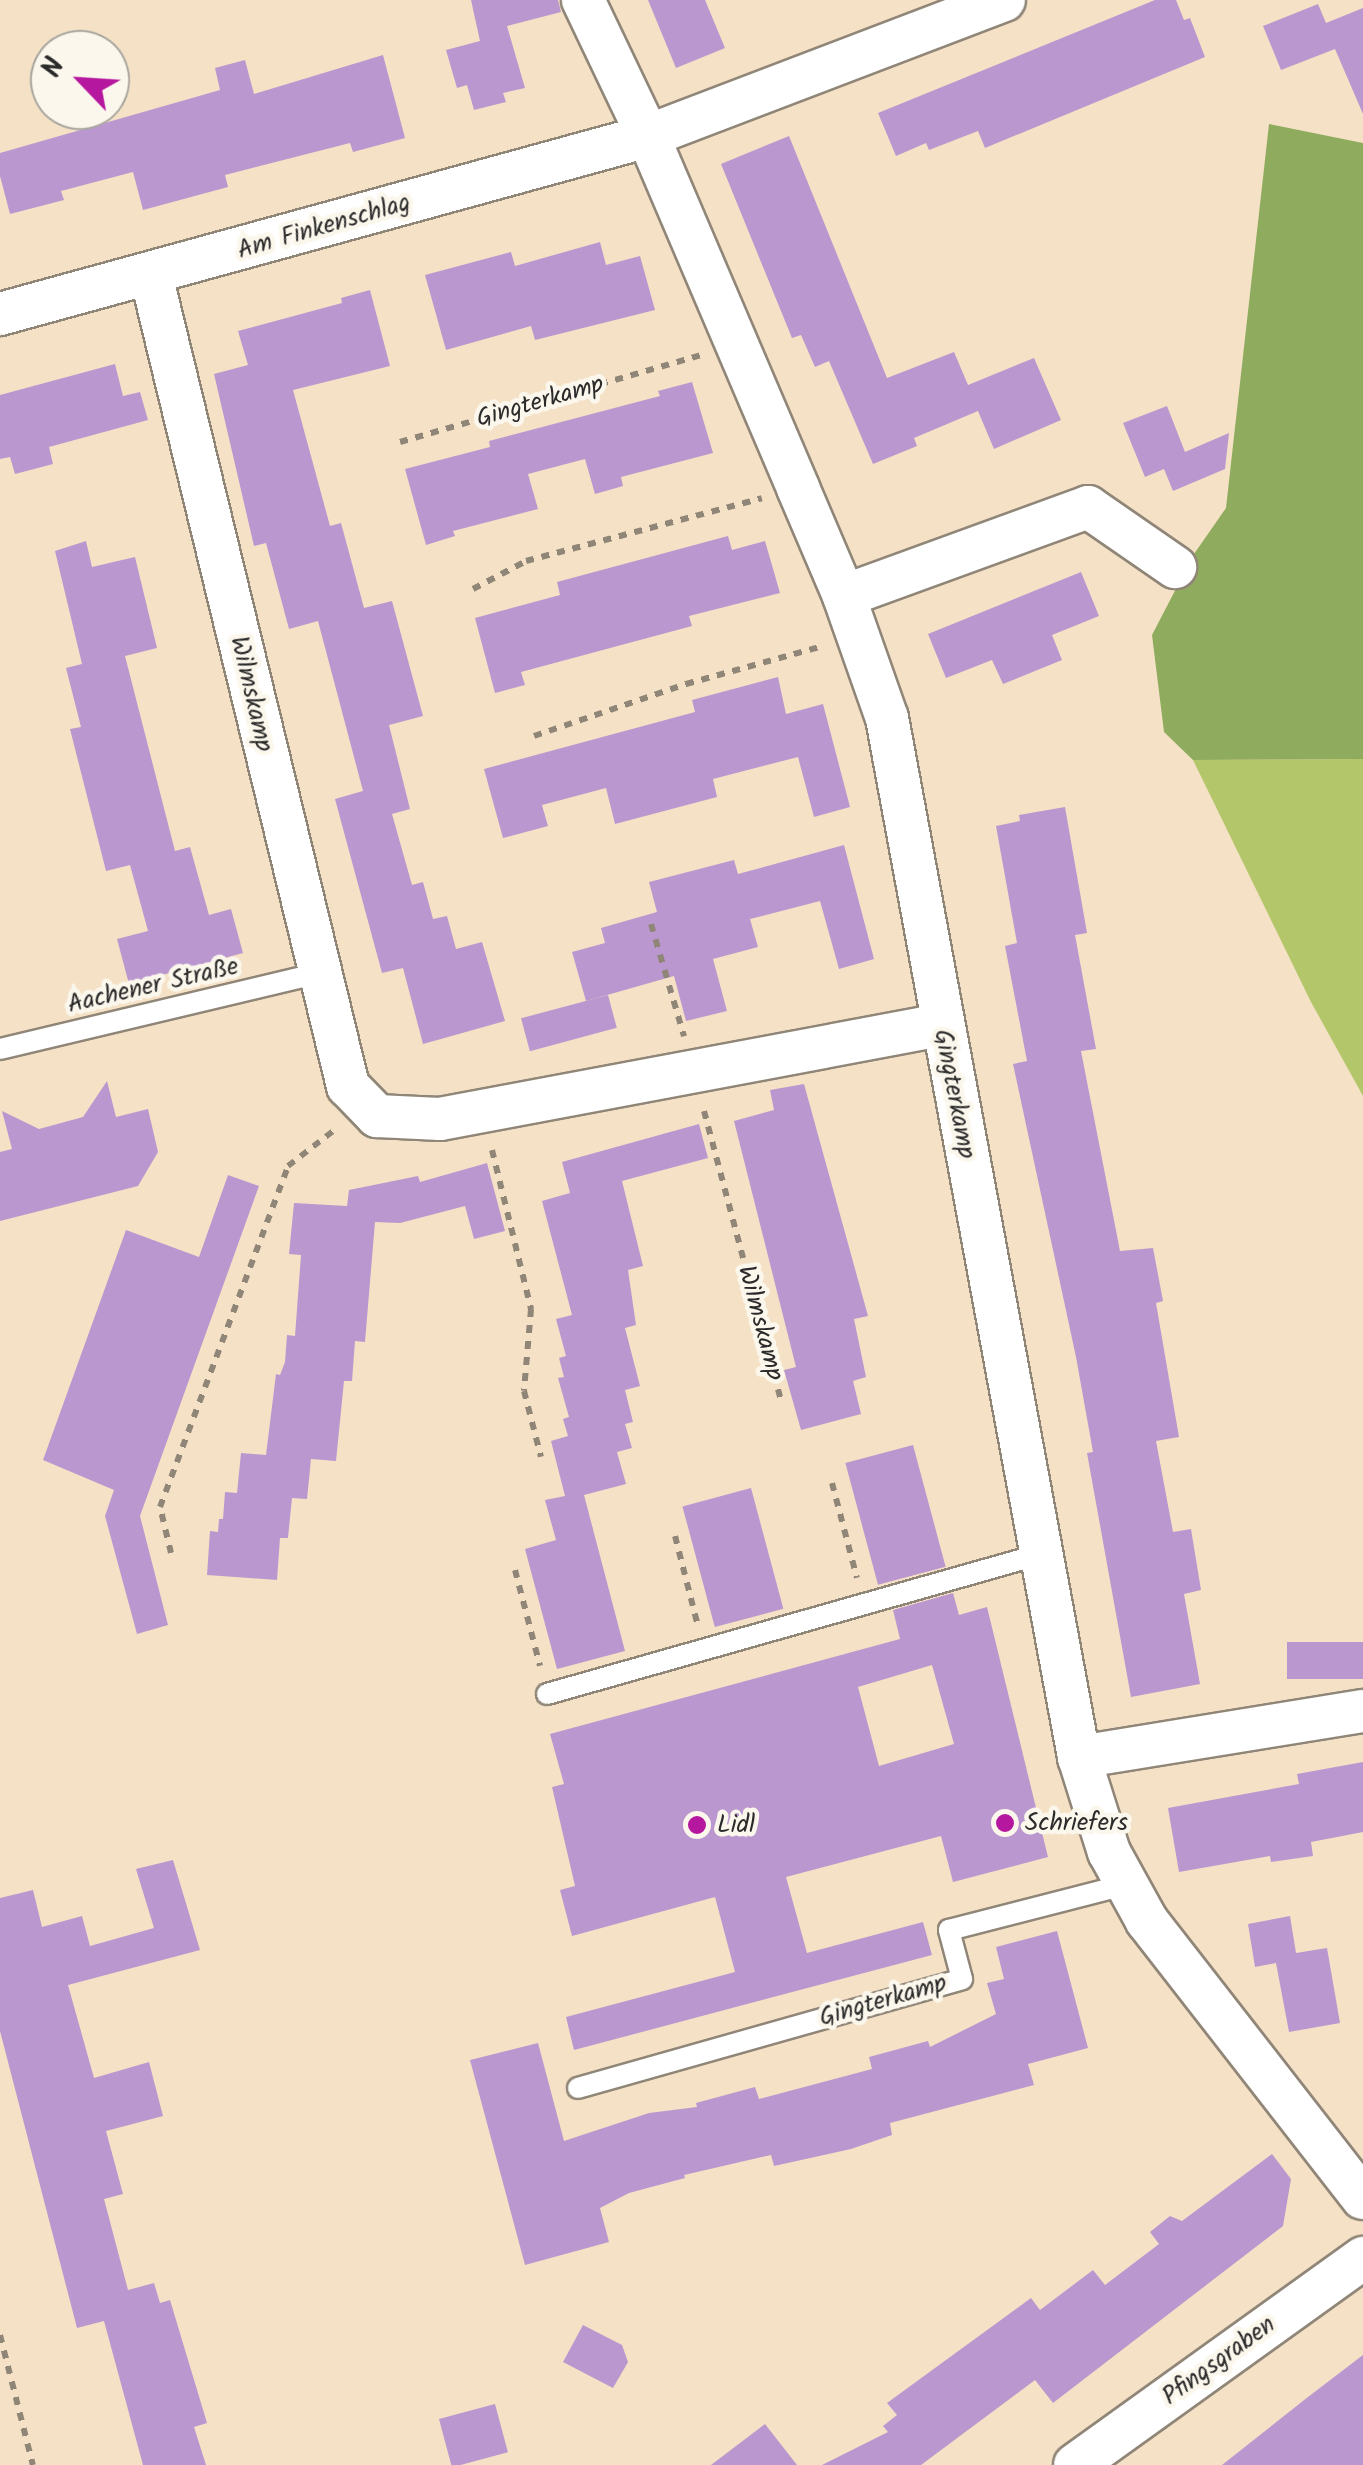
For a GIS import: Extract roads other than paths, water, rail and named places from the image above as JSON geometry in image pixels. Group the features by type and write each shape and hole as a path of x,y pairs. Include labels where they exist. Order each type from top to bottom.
{"street":[{"path":"583,0 648,136"},
{"name":"Am Finkenschlag","path":"0,314 648,136 1004,0"},
{"name":"Gingterkamp","path":"648,136 844,596 887,718 1079,1757 1109,1852 1147,1921 1363,2198"},
{"name":"Wilmskamp","path":"151,275 348,1086 377,1116 440,1119 941,1025"},
{"path":"844,596 1088,507 1176,568"},
{"path":"1079,1757 1363,1711"},
{"name":"Pfingsgraben","path":"1075,2465 1363,2258"}],"lane":[{"name":"Aachener Straße","path":"0,1049 318,973"},
{"path":"547,1694 1041,1554"},
{"name":"Gingterkamp","path":"578,2088 962,1978 950,1930 1128,1884"}],"place":[{"name":"Schriefers","path":"1005,1823"},
{"name":"Lidl","path":"697,1825"}]}
